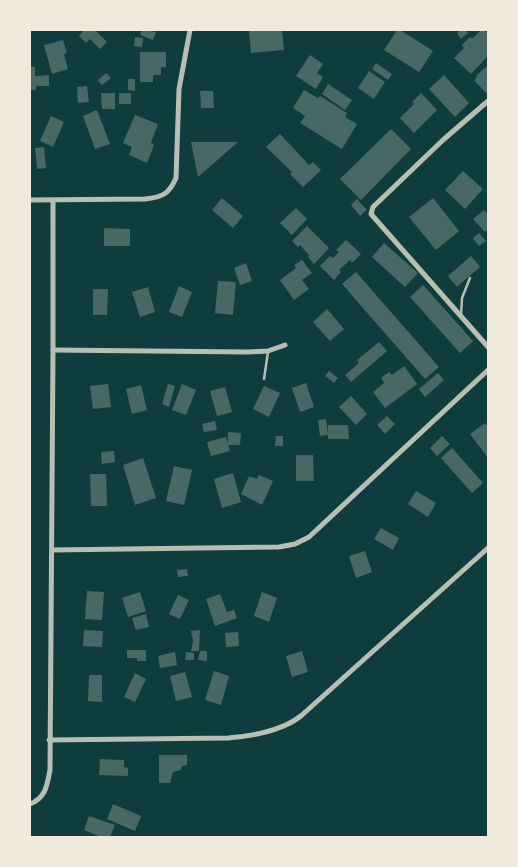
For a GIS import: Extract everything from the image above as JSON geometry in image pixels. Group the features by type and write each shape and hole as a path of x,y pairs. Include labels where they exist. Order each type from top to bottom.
{"street":[{"path":"30,200 145,199 163,195 171,190 176,178 179,88 190,30"},
{"path":"488,101 436,146 371,210 372,218 488,347"},
{"path":"30,804 36,802 44,795 50,770 54,350 53,200"},
{"path":"54,350 248,352 268,351 285,345"},
{"path":"52,550 279,547 295,544 309,537 488,370"},
{"path":"49,740 228,738 244,737 284,726 302,715 488,548"}],"lane":[{"path":"461,317 462,298 470,278"},
{"path":"264,379 268,351"}],"building":[{"path":"84,30 95,30 107,42 100,49 90,39 86,43 79,36"},
{"path":"142,30 156,32 153,40 140,35"},
{"path":"249,30 282,30 284,50 251,53"},
{"path":"397,30 400,30 433,51 419,72 384,50"},
{"path":"460,30 466,30 468,33 461,39 457,33"},
{"path":"481,30 488,34 488,56 471,74 454,58 464,48 462,45"},
{"path":"135,37 143,38 142,47 134,46"},
{"path":"63,40 67,53 64,54 68,69 52,74 44,45"},
{"path":"140,52 166,52 166,67 161,67 161,75 153,75 153,82 140,82"},
{"path":"310,55 323,64 317,73 323,77 316,89 296,76"},
{"path":"376,63 392,74 388,80 372,69"},
{"path":"488,65 488,93 487,94 474,80"},
{"path":"30,67 35,67 35,76 49,75 49,86 36,86 36,90 30,90"},
{"path":"369,71 385,82 374,99 358,88"},
{"path":"106,73 111,78 102,85 98,80"},
{"path":"444,75 469,103 455,117 429,89"},
{"path":"128,79 135,79 135,91 128,90"},
{"path":"328,84 352,100 345,110 322,94"},
{"path":"87,86 89,102 78,103 77,87"},
{"path":"304,90 318,98 320,96 347,113 345,117 357,124 342,149 300,123 305,116 293,108"},
{"path":"200,91 213,91 214,108 201,108"},
{"path":"101,93 115,93 115,109 102,109"},
{"path":"119,93 131,93 131,104 119,104"},
{"path":"421,93 437,110 414,133 400,118 414,104 412,102"},
{"path":"97,110 110,144 95,149 83,116"},
{"path":"135,115 158,124 151,143 154,145 147,163 129,155 132,147 123,143"},
{"path":"51,116 64,122 53,147 40,141"},
{"path":"391,129 411,149 361,200 340,179"},
{"path":"280,134 309,165 313,162 321,170 303,187 290,174 292,172 266,147"},
{"path":"191,142 238,142 198,177"},
{"path":"44,147 46,168 37,169 35,148"},
{"path":"463,171 483,189 465,209 445,190"},
{"path":"222,198 243,216 233,228 212,210"},
{"path":"433,198 459,231 436,250 409,217"},
{"path":"357,199 367,210 360,216 351,205"},
{"path":"296,208 307,219 292,235 280,223"},
{"path":"484,210 488,214 488,229 485,232 473,219"},
{"path":"307,226 329,248 314,264 300,245 298,247 292,241"},
{"path":"104,228 130,229 130,246 104,246"},
{"path":"479,233 486,241 479,246 473,238"},
{"path":"346,240 361,254 352,263 350,260 339,270 341,272 334,280 320,266 330,256 333,258 339,252 336,250"},
{"path":"384,243 418,273 405,287 372,257"},
{"path":"471,256 480,267 457,287 448,276"},
{"path":"302,260 312,273 302,280 309,289 294,300 280,280 296,268 294,265"},
{"path":"246,263 252,281 240,285 234,268"},
{"path":"356,272 439,367 425,379 342,284"},
{"path":"218,281 236,282 233,315 215,313"},
{"path":"423,285 473,341 460,353 410,297"},
{"path":"179,286 192,292 182,317 169,312"},
{"path":"148,287 155,312 140,317 132,292"},
{"path":"93,289 108,289 107,315 93,315"},
{"path":"327,309 344,329 330,341 313,322"},
{"path":"379,342 387,351 351,382 345,375 359,363 357,360"},
{"path":"404,366 417,384 385,408 373,392 384,383 381,378 389,372 392,375"},
{"path":"329,371 338,378 334,383 325,376"},
{"path":"438,373 444,380 425,397 419,389"},
{"path":"306,383 314,407 300,412 292,388"},
{"path":"108,384 111,407 93,409 90,386"},
{"path":"168,384 175,386 169,407 162,404"},
{"path":"182,384 196,390 186,415 172,410"},
{"path":"141,385 147,410 132,414 126,389"},
{"path":"264,386 280,393 269,417 253,409"},
{"path":"225,387 232,412 217,416 210,391"},
{"path":"351,396 367,414 356,425 339,407"},
{"path":"387,416 395,424 385,434 377,425"},
{"path":"326,419 328,435 320,436 318,420"},
{"path":"215,421 217,430 204,432 202,424"},
{"path":"485,423 488,427 488,458 470,434"},
{"path":"328,425 348,425 349,439 328,439"},
{"path":"228,432 241,433 240,445 228,445"},
{"path":"276,436 283,436 283,446 275,446"},
{"path":"442,436 450,444 437,456 430,448"},
{"path":"226,437 230,451 211,456 207,442"},
{"path":"452,448 483,483 472,493 441,458"},
{"path":"114,451 115,462 102,464 101,452"},
{"path":"296,455 313,455 314,481 296,481"},
{"path":"143,458 156,498 135,505 123,465"},
{"path":"174,466 192,470 184,505 166,501"},
{"path":"233,473 241,502 222,508 214,479"},
{"path":"90,474 106,474 107,506 91,506"},
{"path":"259,475 273,481 262,505 241,494 249,476 257,479"},
{"path":"416,491 436,503 428,517 408,504"},
{"path":"381,528 399,538 393,550 374,539"},
{"path":"365,551 372,572 356,578 349,556"},
{"path":"187,569 188,576 178,577 177,570"},
{"path":"87,591 104,592 102,620 85,619"},
{"path":"140,592 146,611 128,617 122,598"},
{"path":"262,592 277,598 269,622 254,616"},
{"path":"220,594 227,612 234,610 237,618 215,626 206,599"},
{"path":"178,595 189,600 180,619 169,614"},
{"path":"146,614 149,627 136,630 132,618"},
{"path":"84,630 103,631 102,647 83,646"},
{"path":"200,630 199,651 191,651 193,641 191,631"},
{"path":"238,632 239,646 226,647 225,633"},
{"path":"127,650 146,650 146,661 137,661 137,658 127,658"},
{"path":"200,651 207,651 207,661 198,660"},
{"path":"302,651 308,672 292,677 286,656"},
{"path":"175,652 177,665 160,668 158,656"},
{"path":"186,652 194,653 194,660 185,660"},
{"path":"214,671 229,676 221,705 205,700"},
{"path":"185,672 192,697 176,701 170,676"},
{"path":"135,673 146,679 135,702 124,697"},
{"path":"89,675 102,675 102,702 88,701"},
{"path":"159,755 187,755 187,765 182,766 181,770 173,772 170,783 159,783"},
{"path":"100,759 124,760 124,767 128,768 128,776 99,775"},
{"path":"113,804 141,816 135,831 107,819"},
{"path":"89,816 115,825 110,837 101,837 84,830"}]}
